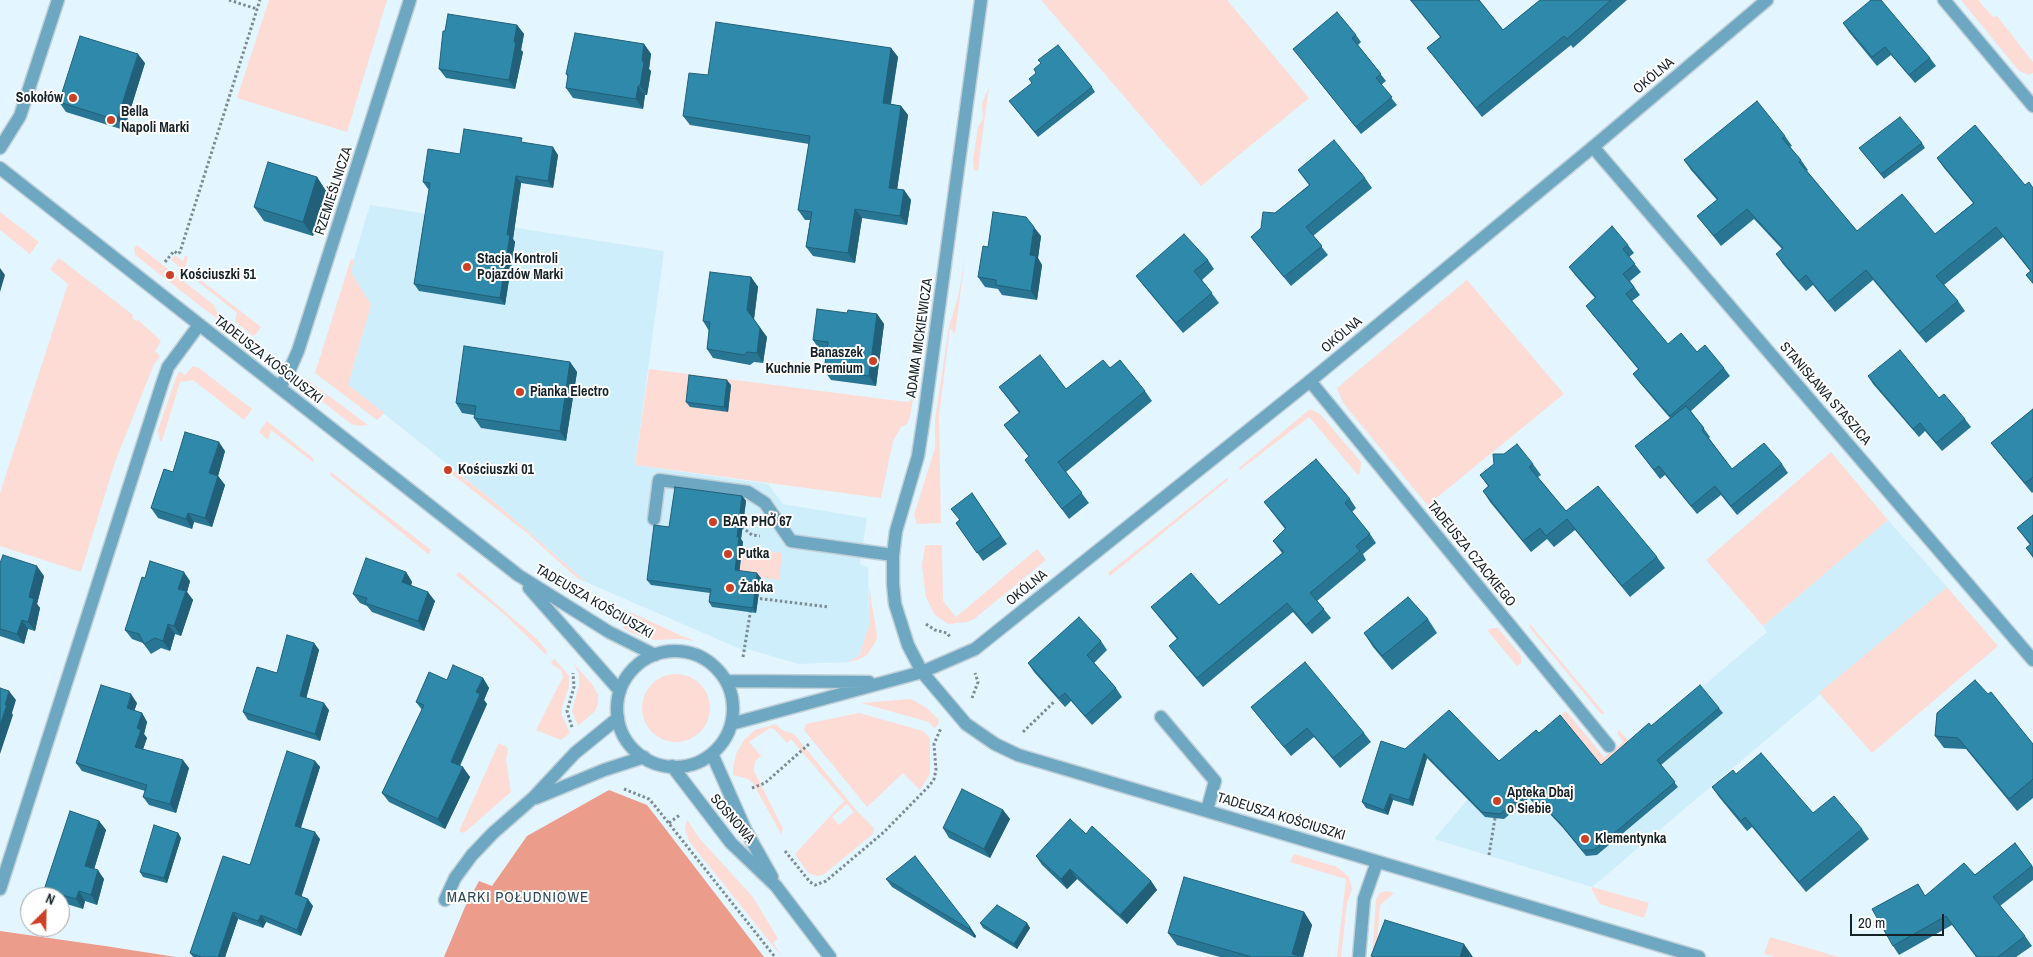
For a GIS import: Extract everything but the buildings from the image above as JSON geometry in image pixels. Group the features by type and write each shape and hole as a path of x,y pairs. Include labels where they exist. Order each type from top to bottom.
{"street":[{"path":"0,148 20,116 58,0"},
{"name":"RZEMIEŚLNICZA","path":"279,387 286,378 298,351 410,0"},
{"name":"ADAMA MICKIEWICZA","path":"922,672 908,645 895,604 893,555 899,522 918,456 981,0"},
{"name":"OKÓLNA","path":"922,672 975,649 1310,381 1593,148 1767,0"},
{"path":"1944,0 2033,106"},
{"name":"STANISŁAWA STASZICA","path":"1593,148 2033,660"},
{"name":"TADEUSZA KOŚCIUSZKI","path":"0,168 518,575 609,632 655,655"},
{"path":"0,889 165,374 168,367 199,325"},
{"name":"TADEUSZA CZACKIEGO","path":"1310,381 1609,746"},
{"path":"654,518 659,480 748,492 765,503 791,541 893,555"},
{"name":"TADEUSZA KOŚCIUSZKI","path":"518,575 620,691"},
{"path":"672,651 695,655 706,660 716,668 726,682 732,700 731,724 724,740 712,754 690,765 672,766 655,763 644,758 627,740 618,718 617,706 620,691 630,673 638,664 655,655 672,651"},
{"path":"731,724 922,672"},
{"name":"TADEUSZA KOŚCIUSZKI","path":"922,672 956,714 978,734 1018,755 1699,957"},
{"path":"726,682 882,682"},
{"path":"1160,717 1215,781 1206,810"},
{"path":"445,900 455,878 472,855 493,833 533,798 575,754 618,718"},
{"name":"SOSNOWA","path":"712,754 742,823 776,886 830,957"},
{"path":"533,798 604,770 644,758"},
{"name":"SOSNOWA","path":"672,766 731,843 776,886"},
{"path":"1359,957 1364,899 1377,862"}],"path":[{"path":"229,0 257,9"},
{"path":"165,262 174,251 178,254 180,252 260,0"},
{"path":"743,657 751,598 829,607"},
{"path":"920,618 935,630 947,633"},
{"path":"568,666 574,678 574,687 567,711 572,727 577,733"},
{"path":"970,700 978,682 974,670"},
{"path":"1021,734 1054,702"},
{"path":"783,848 810,882 820,884 826,881 884,832 930,786 936,770 934,744 937,734 944,726"},
{"path":"753,795 749,787 765,783 809,744"},
{"path":"618,786 649,799 774,957"},
{"path":"669,823 685,811"},
{"path":"1489,854 1495,818"}],"shaded area":[{"path":"269,0 387,0 347,132 237,98"},
{"path":"1041,0 1227,0 1309,98 1201,186"},
{"path":"1961,0 1978,0 1993,17 1997,16 2033,62 2033,73 2029,75 2019,71"},
{"path":"989,87 978,171 974,170 973,160 978,127 983,118 982,103"},
{"path":"370,205 664,251 635,465 768,484 783,504 867,518 860,564 868,567 869,626 859,656 848,662 799,664 747,649 747,652 586,582 491,499 348,385 371,305 350,272"},
{"path":"0,212 39,242 30,254 0,230"},
{"path":"137,245 214,305 221,322 135,255 134,248"},
{"path":"175,255 183,262 185,255 188,257 185,268 261,327 256,334 253,336 235,321 237,313 171,260"},
{"path":"59,258 133,315 132,318 136,321 138,320 161,341 155,351 160,356 154,364 115,462 81,572 0,546 0,493 68,284 50,269"},
{"path":"965,258 955,334 950,328 939,416 941,523 917,524 914,515 935,448 935,419 949,327 958,297"},
{"path":"351,259 354,260 351,272 371,305 348,385 384,413 377,420 315,373"},
{"path":"1467,280 1564,394 1430,503 1432,506 1429,507 1343,403 1337,388"},
{"path":"193,366 199,368 252,409 244,420 193,380 180,382 162,441 160,441 158,430 177,375 180,371 185,375"},
{"path":"649,369 907,402 913,399 907,424 901,427 893,441 881,498 635,465"},
{"path":"306,379 368,425 351,424 313,394"},
{"path":"1310,409 1320,414 1361,462 1358,475 1309,417 1240,470 1239,468"},
{"path":"267,421 314,459 313,462 271,430 268,440 259,432"},
{"path":"1831,452 1888,520 1763,626 1706,560"},
{"path":"455,471 491,499 586,582 577,578 528,534 452,474"},
{"path":"331,472 431,550 428,554 330,475"},
{"path":"1227,478 1228,480 1110,576 1108,573"},
{"path":"1888,520 1947,587 1592,887 1434,839 1468,799 1604,770 1767,632 1763,626"},
{"path":"1450,528 1496,583 1491,582 1448,530"},
{"path":"925,545 942,545 943,601 956,617 1037,549 1046,560 974,619 967,622 948,624 934,614 926,597 922,566"},
{"path":"742,548 782,553 779,580 739,575"},
{"path":"459,572 537,639 547,651 546,655 503,613 456,575"},
{"path":"869,587 877,635 876,641 867,655 858,660 848,662 859,656 869,626"},
{"path":"1947,587 1998,646 1872,753 1819,693"},
{"path":"630,612 695,641 680,639 654,640 632,633 623,628"},
{"path":"1530,624 1605,714 1601,714 1530,628"},
{"path":"1498,628 1521,656 1521,663 1517,666 1487,630"},
{"path":"554,658 569,676 569,686 562,708 562,715 570,733 561,740 536,730 563,677 561,670 551,664"},
{"path":"573,663 592,684 598,695 598,704 595,711 578,726 572,711 579,685 579,674"},
{"path":"676,674 689,676 700,684 708,695 710,708 708,721 700,732 689,740 676,742 663,740 652,732 644,721 642,708 644,695 652,684 663,676"},
{"path":"911,699 927,708 939,720 938,725 934,728 929,722 861,703"},
{"path":"1566,711 1604,757 1623,742 1617,733 1619,730 1633,746 1604,770 1560,716"},
{"path":"859,713 923,731 930,738 930,774 920,790 903,773 867,807 804,730 806,724"},
{"path":"776,724 782,730 794,734 857,811 874,828 873,834 823,875 817,876 808,873 795,854 844,801 791,739 787,743 775,730 770,728 749,742 761,756 755,761 754,771 783,829 781,834 753,783 748,779 733,775 736,754 744,740 755,730","holes":["847,804 854,812 839,825 832,817"]},
{"path":"499,743 508,748 506,760 511,792 464,833 459,831"},
{"path":"609,790 647,805 764,957 444,957 465,907 479,881 492,886 527,836"},
{"path":"687,820 700,839 753,897 778,939 773,942 782,957 689,841 685,829"},
{"path":"1294,854 1337,867 1349,877 1352,889 1347,903 1341,957 1337,957 1346,879 1290,862"},
{"path":"1592,887 1649,903 1644,918 1600,904"},
{"path":"1387,891 1394,893 1380,905 1376,957 1372,957 1376,899 1380,893"},
{"path":"0,931 20,934 20,937 42,937 176,957 0,957"},
{"path":"1770,937 1839,957 1775,957 1764,954"}],"place":[{"name":"Sokołów","path":"73,98"},
{"name":"Bella Napoli Marki","path":"111,120"},
{"name":"Stacja Kontroli Pojazdów Marki","path":"467,267"},
{"name":"Kościuszki 51","path":"170,275"},
{"name":"Banaszek Kuchnie Premium","path":"873,361"},
{"name":"Pianka Electro","path":"520,392"},
{"name":"Kościuszki 01","path":"448,470"},
{"name":"BAR PHỞ 67","path":"713,522"},
{"name":"Putka","path":"728,554"},
{"name":"Żabka","path":"730,588"},
{"name":"Apteka Dbaj o Siebie","path":"1497,801"},
{"name":"Klementynka","path":"1585,839"}],"district":[{"name":"MARKI POŁUDNIOWE","path":"518,898"}]}
